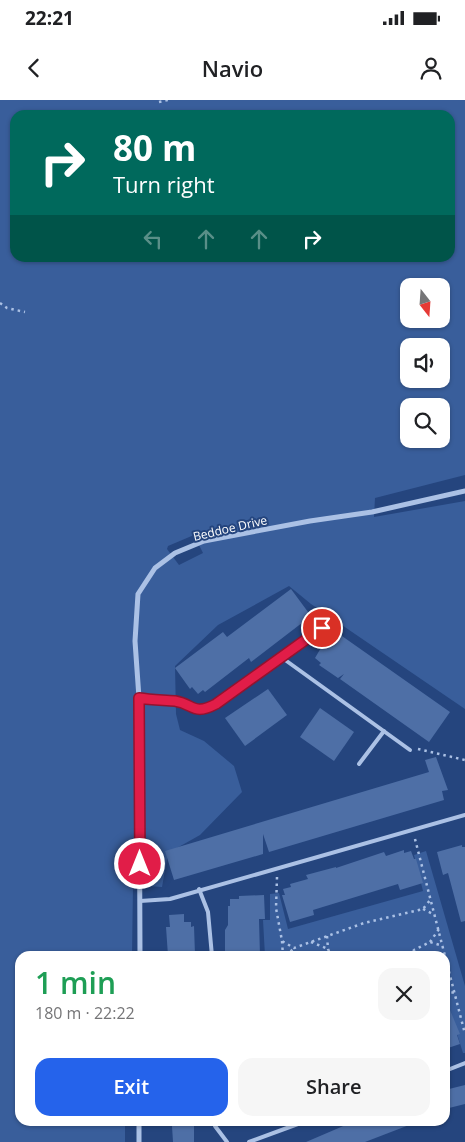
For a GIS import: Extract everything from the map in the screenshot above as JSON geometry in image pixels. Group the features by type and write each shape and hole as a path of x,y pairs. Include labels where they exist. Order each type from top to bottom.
{"street":[{"name":"Beddoe Drive","path":"140,951 139,698 135,640 138,594 155,568 175,553 204,541 310,521 372,512 465,491"},
{"path":"140,1126 140,1142"}],"lane":[{"path":"139,698 177,702 192,709 206,709 322,628"},
{"path":"281,657 410,750"},
{"path":"359,764 384,732"},
{"path":"140,901 170,899 465,814"},
{"path":"199,890 208,912 212,951"},
{"path":"450,1068 465,1063"},
{"path":"215,1126 227,1142"},
{"path":"250,1142 293,1126"}],"path":[{"path":"159,102 168,100"},
{"path":"0,303 7,308 25,312"},
{"path":"410,750 416,749 465,760"},
{"path":"413,830 444,951"},
{"path":"278,867 276,908 284,951"},
{"path":"291,951 294,948 364,923 423,909 431,899"},
{"path":"423,909 435,915"},
{"path":"413,951 430,942 439,928"},
{"path":"311,942 328,949 327,936"},
{"path":"282,941 294,948"},
{"path":"430,942 443,946"},
{"path":"450,979 465,1034"},
{"path":"450,992 455,993"}],"shaded area":[{"path":"0,100 465,100 465,475 375,498 374,517 465,501 465,709 311,604 289,586 218,625 175,666 176,714 180,730 204,741 234,766 242,792 200,835 168,853 162,887 133,885 132,951 15,951 15,1126 125,1126 125,1142 0,1142","holes":["194,535 203,553 179,565 167,549 168,546"]},
{"path":"426,851 465,986 465,1053 463,1053 450,1011 450,951 265,951 263,920 270,920 270,894 279,893 288,929 423,891 414,855"}],"building":[{"path":"291,589 311,616 251,662 249,658 205,692 203,690 198,694 192,687 190,689 175,668 223,632 227,637"},
{"path":"332,629 450,712 429,742 340,679 344,674 338,678 319,665 321,663 315,658"},
{"path":"268,689 287,715 245,746 225,718"},
{"path":"320,708 354,732 334,761 300,737"},
{"path":"436,757 448,790 442,791 444,800 269,852 263,834 263,854 174,880 165,851 429,772 425,760"},
{"path":"462,845 462,847 465,847 465,921 461,922 448,873 443,875 437,852"},
{"path":"404,850 404,853 411,851 414,859 416,859 423,883 400,890 398,884 313,910 314,915 290,922 282,895 285,895 283,889 291,887 290,884 308,879 306,875 336,868 384,852 386,856"},
{"path":"264,895 265,919 259,919 260,951 225,951 228,906 230,906 230,899 239,899 239,896"},
{"path":"184,914 184,922 191,922 191,927 194,926 195,951 168,951 166,927 170,927 169,915"},
{"path":"450,1010 460,1034 457,1035 460,1044 450,1047"},
{"path":"465,1085 465,1104 450,1108 450,1089"},
{"path":"172,1126 194,1126 194,1142 173,1142"},
{"path":"343,1126 407,1126 365,1142 306,1142"}],"route":[{"path":"140,864 139,698 177,702 192,709 206,709 216,704 322,628"}]}
